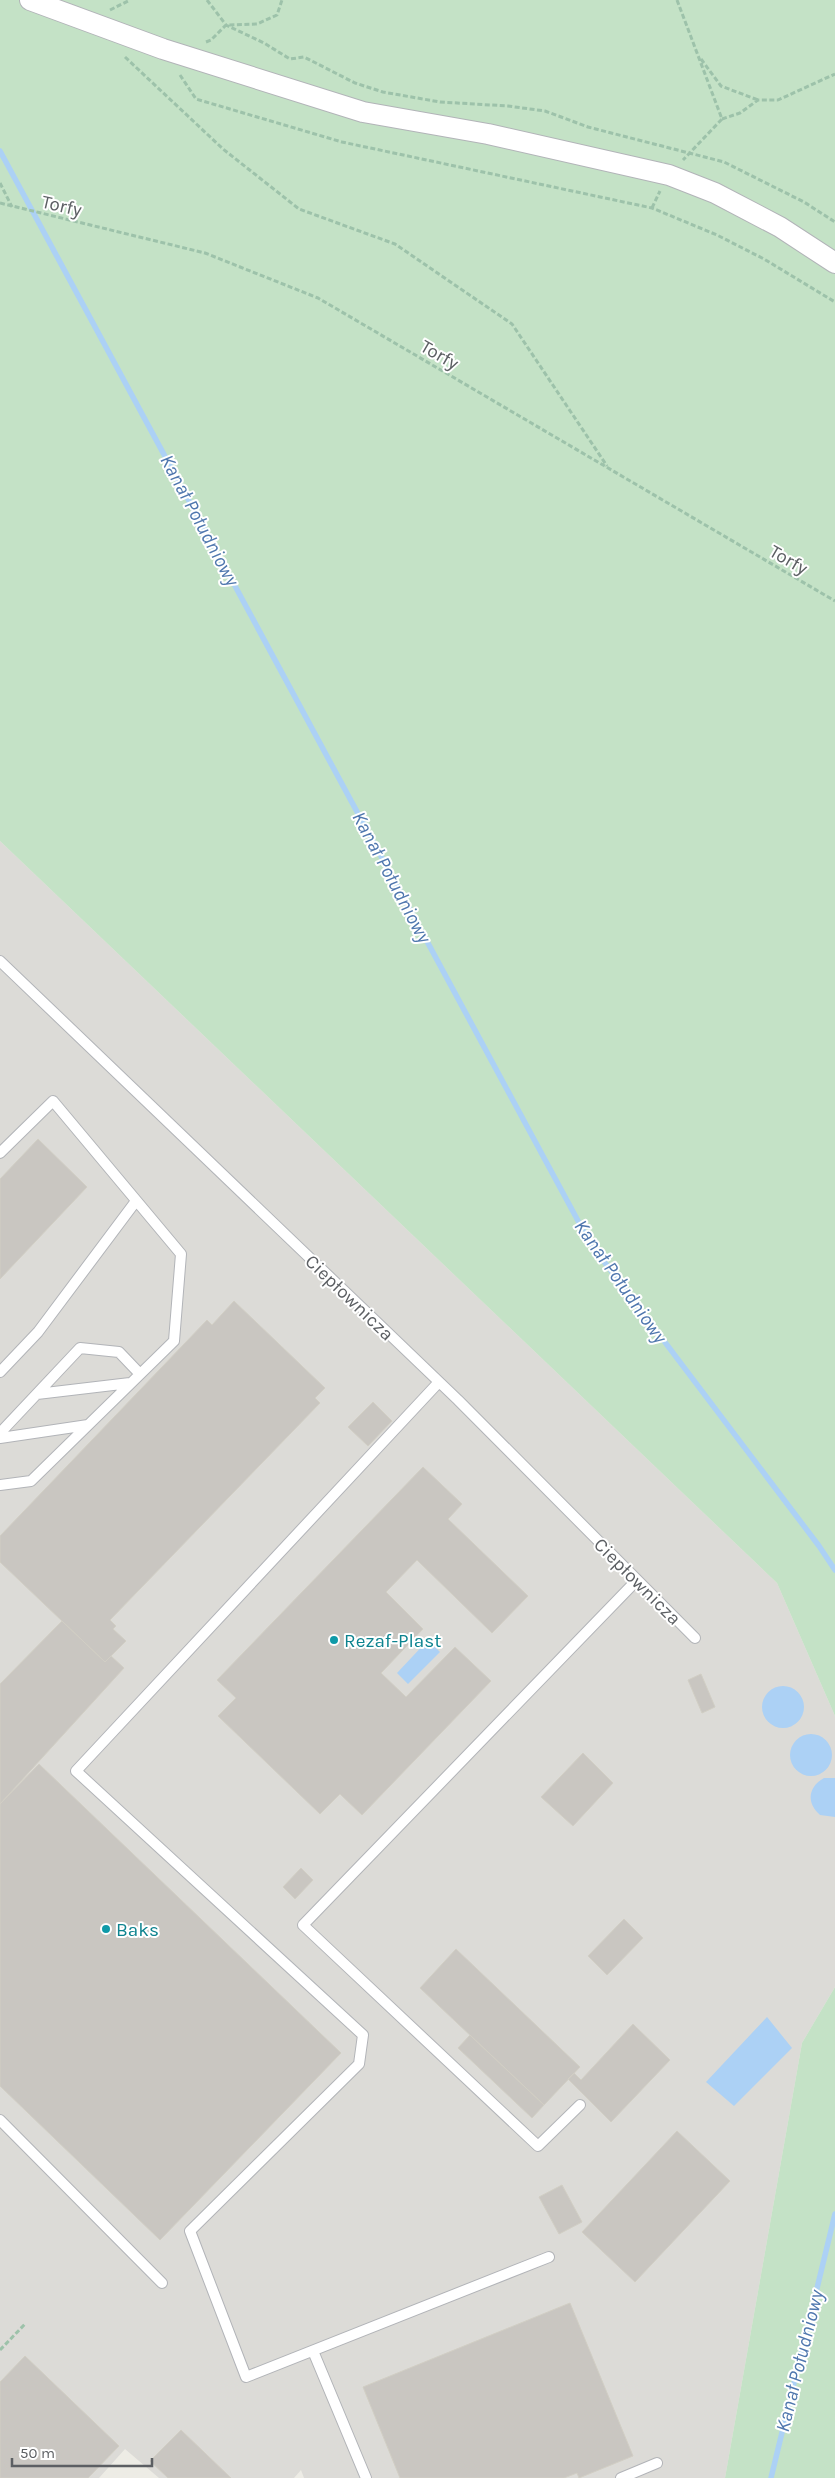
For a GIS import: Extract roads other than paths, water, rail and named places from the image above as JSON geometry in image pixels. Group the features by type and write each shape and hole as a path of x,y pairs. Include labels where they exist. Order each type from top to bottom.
{"street":[{"path":"30,0 170,51 363,112 488,134 669,175 715,193 780,227 835,263"}],"lane":[{"name":"Ciepłownicza","path":"0,961 439,1382 694,1638"},
{"path":"0,1153 53,1101 180,1254 174,1341 31,1481 0,1485"},
{"path":"0,1372 38,1332 136,1201"},
{"path":"0,1433 80,1348 119,1352 140,1374"},
{"path":"439,1382 76,1771 363,2035 359,2064 190,2231 246,2377 550,2257"},
{"path":"37,1394 130,1383"},
{"path":"0,1438 88,1425"},
{"path":"580,2105 538,2146 303,1925 636,1580"},
{"path":"0,2120 162,2283"},
{"path":"314,2350 366,2478"},
{"path":"621,2478 657,2463"}],"water":[{"path":"428,1640 440,1652 408,1684 397,1673"},
{"path":"787,1686 795,1689 801,1695 804,1707 801,1719 795,1725 779,1728 771,1725 765,1719 762,1703 765,1695 771,1689"},
{"path":"815,1734 823,1737 829,1743 832,1755 829,1767 823,1773 807,1776 799,1773 793,1767 790,1751 793,1743 799,1737"},
{"path":"824,1778 835,1778 835,1817 820,1815 812,1805 812,1790"},
{"path":"767,2017 792,2048 734,2106 706,2082"}],"waterway":[{"name":"Kanał Południowy","path":"0,151 590,1243 819,1546 835,1570"},
{"name":"Kanał Południowy","path":"771,2478 835,2214"}],"place":[{"name":"Rezaf-Plast","path":"334,1640"},
{"name":"Baks","path":"106,1929"}]}
